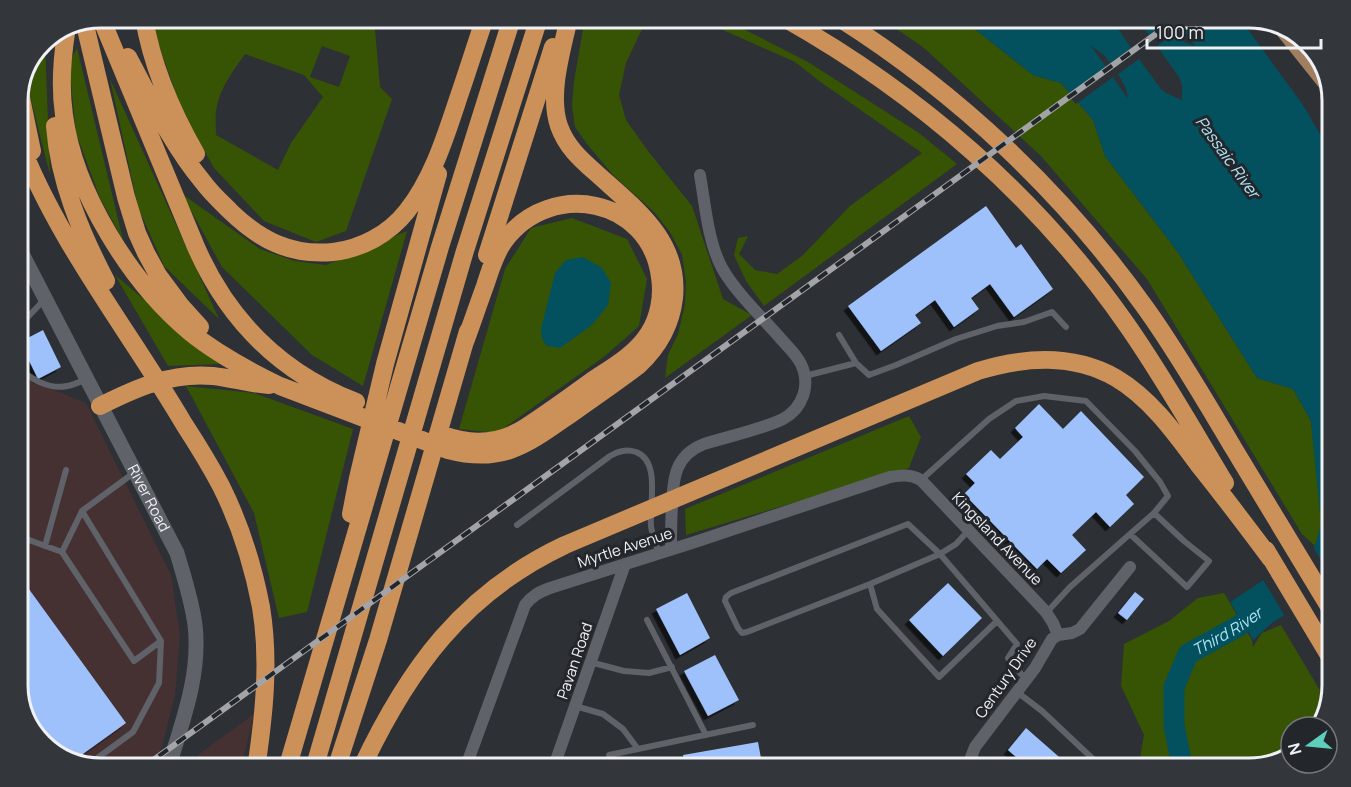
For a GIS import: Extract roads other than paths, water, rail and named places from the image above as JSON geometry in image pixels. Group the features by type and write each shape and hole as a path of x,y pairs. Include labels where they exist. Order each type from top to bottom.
{"highway":[{"path":"105,28 200,255 219,291 252,333 278,358 306,378 335,394 460,441 491,442 513,435 624,359 643,342 656,320 660,302 661,283 655,255 639,231 625,218 609,209 591,204 572,203 542,211 524,221 502,243 465,342"},
{"path":"114,28 180,151 203,183 247,227 285,248 317,252 339,251 370,241 388,230 413,203 434,163 455,110"},
{"path":"146,28 155,61 175,114 210,179 232,212"},
{"path":"388,392 402,302 455,110 482,28"},
{"path":"290,758 339,592 388,392 509,28"},
{"path":"317,758 486,182 536,28"},
{"path":"340,758 378,640 465,342 495,230 560,28"},
{"path":"65,39 62,92 66,129 76,163 102,222 117,247 134,272 171,315 204,342 280,386 448,450 484,456 509,451 533,440 632,371 652,351 668,324 674,304 675,283 671,261 656,230 575,154 560,129 555,99 567,28"},
{"path":"801,28 854,60 930,116 986,164 1046,225 1101,290 1140,344 1322,644"},
{"path":"855,28 921,75 977,121 1038,179 1082,227 1135,294 1171,346 1322,595"},
{"path":"858,28 864,34"},
{"path":"86,30 129,210 146,253 166,286 190,315 220,346 246,368"},
{"path":"64,39 58,59 54,102 58,147 65,182 76,217 154,373 230,505 257,586 266,660 264,707 257,758"},
{"path":"29,134 37,170 54,215"},
{"path":"29,165 54,215 112,312 154,373"},
{"path":"367,758 398,698 416,669 435,645 474,604 522,568 565,545 978,371 1002,364 1040,359 1070,363 1102,372 1130,388 1172,430 1271,559"},
{"path":"100,406 149,384 186,376 215,376 250,384 280,386"}],"main road":[{"path":"1299,48 1314,67"}],"street":[{"path":"665,551 671,516 674,475 685,455 697,446 766,425 790,414 801,403 806,383 801,364 791,350 736,288 722,268 711,237 700,175"},
{"name":"River Road","path":"29,268 177,553 191,600 195,626 195,670 186,711 171,758"},
{"name":"Kingsland Avenue","path":"905,474 921,480 1046,612 1058,635"},
{"name":"Myrtle Avenue","path":"469,758 525,605 536,593 860,486 905,474"},
{"name":"Pavan Road","path":"557,758 625,564"},
{"name":"Century Drive","path":"971,758 975,747 1040,660 1049,643 1055,636 1080,629 1130,567"}],"lane":[{"path":"29,316 45,299"},
{"path":"839,335 856,363 869,375 956,339 997,326 1024,322 1052,312 1066,327"},
{"path":"805,376 856,363"},
{"path":"29,376 56,387 69,386 86,379"},
{"path":"921,480 989,419 1016,401 1044,396 1086,402 1135,451 1168,495 1154,513 1070,587 1046,612"},
{"path":"517,525 610,456 626,450 633,451 641,454 650,466 652,475 651,525 665,551"},
{"path":"45,546 66,470"},
{"path":"62,552 82,511 136,472"},
{"path":"82,511 161,641 159,683 133,732 98,758"},
{"path":"1130,534 1187,587 1209,561 1154,513"},
{"path":"968,531 956,544 940,554 870,584 742,633 725,601 731,593 908,524 940,554 1017,644 1008,658 1027,678"},
{"path":"29,540 62,552 134,661 161,641"},
{"path":"870,584 877,609 939,677 997,621"},
{"path":"647,620 706,735"},
{"path":"590,663 624,671 648,673 672,667"},
{"path":"1017,692 1042,711 1092,758"},
{"path":"575,706 603,714 623,729 638,749"},
{"path":"609,755 753,725"}],"water":[{"name":"Passaic River","path":"974,28 1247,28 1303,105 1322,137 1322,591 1272,623 1253,640 1230,602 1315,546 1321,524 1311,421 1293,389 1257,378 1177,251 1105,156 1093,120 1061,83 1033,75"},
{"path":"583,257 602,268 611,283 608,305 592,325 560,348 547,346 542,339 541,329 555,273 566,260"}],"waterway":[{"name":"Third River","path":"1180,758 1174,725 1174,687 1188,654 1237,627 1266,607"}],"railway":[{"path":"156,758 1164,28"}]}
